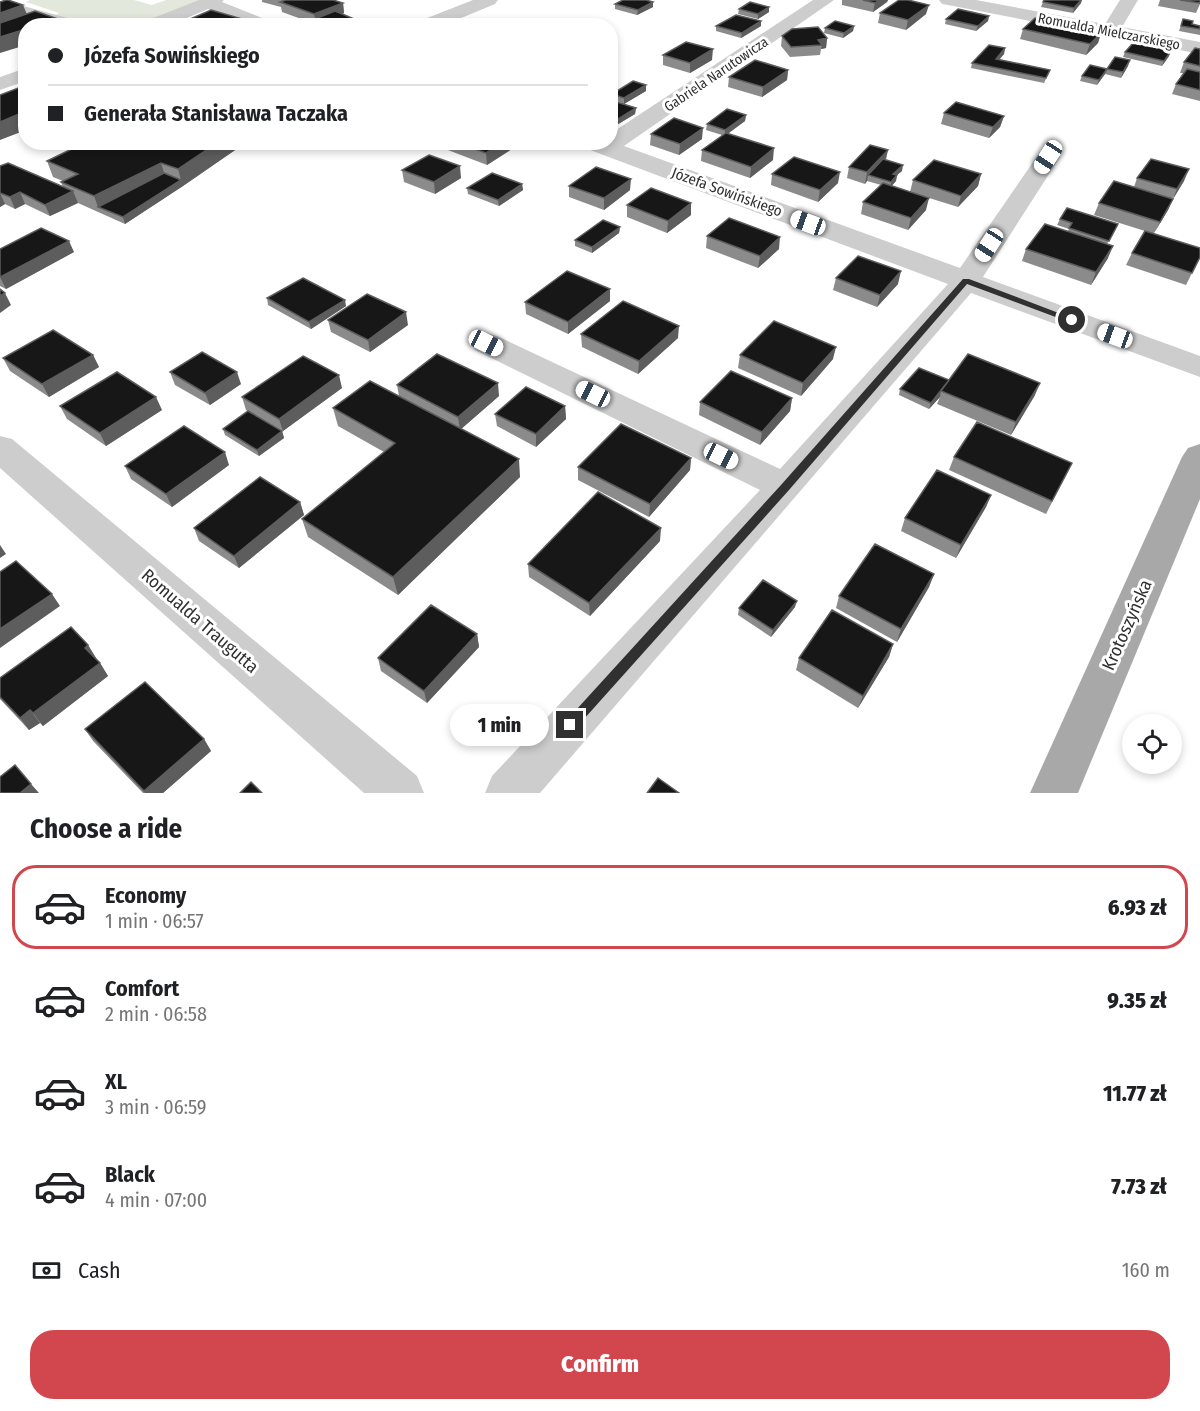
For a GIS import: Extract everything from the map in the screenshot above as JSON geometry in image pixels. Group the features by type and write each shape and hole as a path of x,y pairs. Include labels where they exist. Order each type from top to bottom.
{"main road":[{"name":"Krotoszyńska","path":"1054,793 1200,457"}],"street":[{"path":"444,18 489,0"},
{"name":"Gabriela Narutowicza","path":"618,132 825,0"},
{"name":"Romualda Mielczarskiego","path":"948,0 1200,48"},
{"path":"1111,31 1130,0"},
{"path":"170,18 211,1 248,18"},
{"path":"0,84 18,77"},
{"name":"Józefa Sowińskiego","path":"612,150 1200,367"},
{"path":"509,793 785,487 966,281 1048,157"},
{"path":"486,343 785,487"},
{"name":"Romualda Traugutta","path":"0,448 400,793"}],"lane":[{"path":"0,12 16,7 54,18"}],"shaded area":[{"path":"30,0 134,0 152,5 166,0 205,0 159,18 63,18 55,16 59,13 26,2"}],"building":[{"path":"6,0 23,5 0,13 0,2"},
{"path":"333,0 343,3 314,14 280,2"},
{"path":"623,0 653,2 638,10 615,4"},
{"path":"863,0 879,0 875,3"},
{"path":"899,0 929,5 908,20 880,13"},
{"path":"1044,0 1081,0 1074,8 1043,2"},
{"path":"1180,0 1200,0 1200,3"},
{"path":"750,2 769,7 758,14 739,9"},
{"path":"958,9 989,16 978,26 946,19"},
{"path":"211,10 239,18 192,18"},
{"path":"35,11 55,18 18,18 18,31 0,37 0,23"},
{"path":"335,11 352,18 318,18"},
{"path":"736,15 761,21 742,33 716,26"},
{"path":"1035,18 1101,33 1090,44 1023,29"},
{"path":"1183,19 1193,21 1192,24 1200,26 1200,29 1181,26"},
{"path":"835,21 854,26 844,33 825,28"},
{"path":"818,27 827,38 818,40 822,45 791,47 782,36 792,29"},
{"path":"686,42 713,49 690,63 663,55"},
{"path":"1134,42 1171,51 1164,61 1125,52"},
{"path":"989,45 1005,48 996,59 1050,70 1046,78 972,63"},
{"path":"1195,48 1200,49 1200,66 1184,62"},
{"path":"1115,57 1130,60 1123,72 1107,69"},
{"path":"755,60 788,70 763,87 729,77"},
{"path":"1090,65 1107,69 1099,80 1082,76"},
{"path":"1187,69 1200,72 1200,90 1176,84"},
{"path":"633,81 646,85 624,98 618,96 618,90"},
{"path":"18,88 18,114 0,122 0,95"},
{"path":"618,102 636,108 618,119"},
{"path":"956,102 1004,116 993,127 944,113"},
{"path":"727,109 746,115 725,130 707,124"},
{"path":"674,118 703,128 680,144 651,134"},
{"path":"726,133 774,148 751,167 702,150"},
{"path":"870,145 888,150 867,172 849,167"},
{"path":"70,150 206,150 178,169 161,163 94,196 61,182 78,174 47,161"},
{"path":"429,155 460,166 434,182 402,170"},
{"path":"794,157 840,172 820,190 772,174"},
{"path":"883,159 903,165 893,174 897,175 891,182 868,175"},
{"path":"1151,159 1189,169 1177,189 1137,178"},
{"path":"934,160 981,174 961,196 913,180"},
{"path":"8,163 73,191 45,205 20,192 10,197 0,193 0,166"},
{"path":"596,167 631,179 604,198 569,186"},
{"path":"164,173 181,180 123,217 98,207"},
{"path":"492,173 522,184 498,200 467,188"},
{"path":"1114,181 1173,199 1160,222 1099,203"},
{"path":"883,183 929,198 911,218 863,202"},
{"path":"651,188 691,203 668,221 627,205"},
{"path":"1067,208 1118,224 1109,241 1069,228 1072,223 1060,219"},
{"path":"729,218 780,237 760,256 707,236"},
{"path":"603,220 620,227 592,247 575,240"},
{"path":"1045,224 1113,246 1096,272 1026,249"},
{"path":"41,228 69,241 0,277 0,249"},
{"path":"1145,231 1200,248 1200,257 1192,273 1132,253"},
{"path":"858,256 901,271 880,295 836,278"},
{"path":"567,271 610,289 568,322 525,302"},
{"path":"303,278 345,300 309,322 267,298"},
{"path":"367,294 406,312 368,340 328,320"},
{"path":"623,301 679,326 639,361 581,334"},
{"path":"774,321 836,347 803,383 740,355"},
{"path":"53,330 93,355 42,384 3,358"},
{"path":"202,352 237,372 205,393 170,372"},
{"path":"437,354 498,383 458,417 397,385"},
{"path":"968,354 1040,383 1016,422 941,391"},
{"path":"303,356 339,375 279,419 242,397"},
{"path":"919,368 949,380 931,403 900,389"},
{"path":"731,371 792,398 762,432 700,402"},
{"path":"117,372 156,397 100,433 60,406"},
{"path":"370,381 519,459 393,577 302,519 395,443 333,408"},
{"path":"526,387 565,406 536,434 495,414"},
{"path":"248,411 282,431 257,450 223,429"},
{"path":"977,422 1072,463 1052,501 954,457"},
{"path":"621,424 691,458 650,504 578,467"},
{"path":"184,426 225,452 166,494 125,466"},
{"path":"937,470 991,495 961,545 905,518"},
{"path":"260,477 300,502 234,556 194,528"},
{"path":"598,492 661,528 589,603 528,564"},
{"path":"875,544 934,574 901,629 839,596"},
{"path":"16,561 52,594 0,629 0,572"},
{"path":"763,580 797,601 773,630 739,608"},
{"path":"431,605 477,634 424,691 378,658"},
{"path":"832,610 893,644 863,696 799,658"},
{"path":"71,627 88,645 85,648 100,663 33,713 30,710 20,718 0,697 0,678"},
{"path":"145,682 204,739 144,791 85,729"},
{"path":"15,765 31,784 20,793 0,793 0,777"},
{"path":"658,778 679,793 647,793"},
{"path":"251,782 262,793 240,793"}],"route":[{"path":"570,725 785,487 966,281 1072,320"}]}
